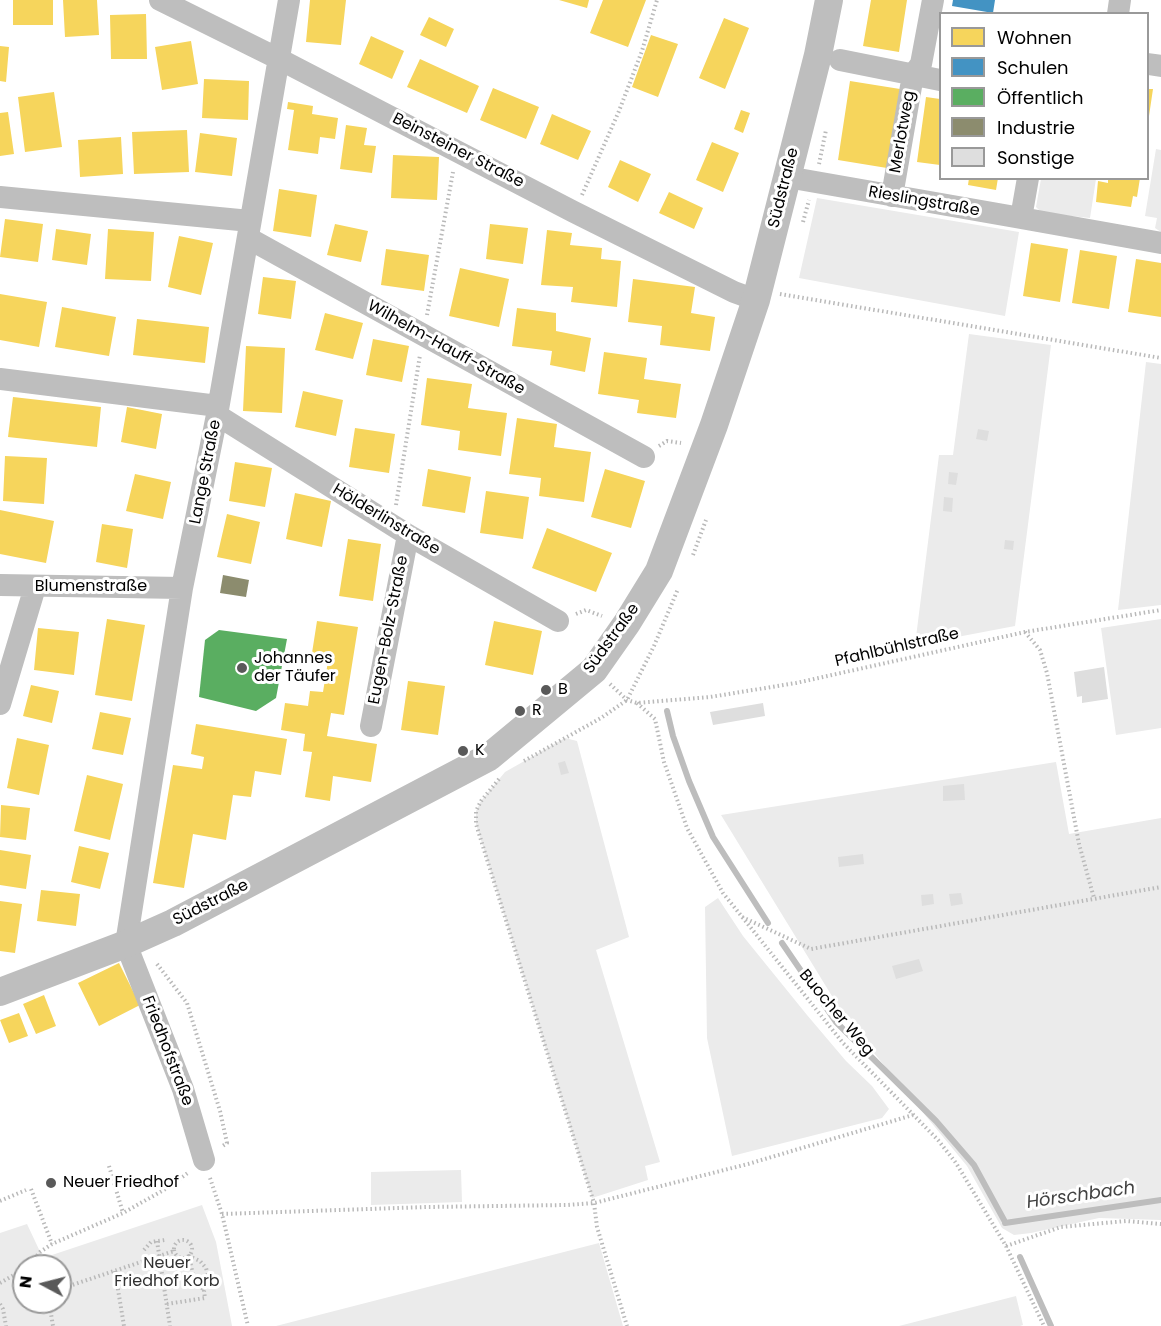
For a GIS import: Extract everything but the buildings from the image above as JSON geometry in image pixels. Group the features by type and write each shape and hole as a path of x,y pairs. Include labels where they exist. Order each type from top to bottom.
{"street":[{"name":"Beinsteiner Straße","path":"160,0 734,292 769,297"},
{"name":"Lange Straße","path":"126,944 182,588 218,411 289,0"},
{"name":"Südstraße","path":"0,992 126,944 173,923 489,757 594,670 659,571 710,436 769,297 787,177 818,55 829,0"},
{"name":"Merlotweg","path":"892,196 913,75 921,64 933,0"},
{"path":"840,60 939,80"},
{"name":"Rieslingstraße","path":"787,177 1161,243"},
{"path":"1021,219 1028,180"},
{"name":"Wilhelm-Hauff-Straße","path":"0,197 249,230 424,335 644,457"},
{"name":"Hölderlinstraße","path":"0,379 218,411 400,530 558,621"},
{"name":"Eugen-Bolz-Straße","path":"371,726 400,530"},
{"name":"Blumenstraße","path":"0,585 182,588"},
{"path":"0,704 35,587"},
{"name":"Friedhofstraße","path":"126,944 183,1089 204,1160"}],"path":[{"path":"574,212 619,111 642,51 657,0"},
{"path":"400,530 424,335 457,151"},
{"path":"769,297 1161,358"},
{"path":"558,621 586,610 602,616"},
{"name":"Pfahlbühlstraße","path":"515,766 601,718 627,700 637,703 710,697 796,683 1025,632 1161,610"},
{"path":"1025,632 1040,650 1047,673 1079,844 1094,898"},
{"name":"Buocher Weg","path":"637,703 655,719 664,762 687,828 723,893 843,1043 938,1140 956,1163 1006,1246 1044,1326"},
{"path":"505,772 481,801 476,811 476,824 594,1203 597,1227 627,1326"},
{"path":"741,916 811,949 1161,887"},
{"path":"39,1254 52,1244 123,1214 169,1187 227,1143 187,1004 162,968 155,963"},
{"path":"222,1214 594,1203 748,1164 913,1115"},
{"path":"204,1160 222,1214 248,1326"},
{"path":"109,1166 123,1214"},
{"path":"0,1201 28,1189 52,1244"},
{"path":"1006,1246 1061,1227 1126,1221 1161,1224"},
{"path":"157,1240 170,1326"},
{"path":"144,1250 151,1242 165,1240"},
{"path":"167,1305 205,1298 204,1291 193,1275 189,1256 192,1247 186,1241 178,1242 174,1247 176,1255 181,1258 189,1256 200,1261 206,1268 207,1285 204,1291"},
{"path":"72,1285 174,1251"},
{"path":"115,1271 124,1326"},
{"path":"0,1304 6,1326"}],"green space":[{"path":"1156,149 1161,150 1161,232 1155,228 1157,218 1145,216"},
{"path":"1041,180 1096,180 1090,218 1042,213 1036,207"},
{"path":"817,198 1019,232 1005,316 799,278"},
{"path":"969,334 1051,345 1015,626 915,645 939,455 953,455"},
{"path":"1146,362 1161,364 1161,605 1118,610"},
{"path":"1161,619 1161,728 1116,735 1101,628"},
{"path":"565,738 577,741 629,937 596,950 660,1162 645,1166 648,1180 592,1198 476,824 476,811 481,801 505,772"},
{"path":"1056,762 1069,834 1161,818 1161,1220 1099,1218 1014,1235 1002,1228 967,1166 846,1019 721,815"},
{"path":"718,898 743,936 807,1015 846,1061 872,1086 889,1109 882,1118 732,1156 707,1038 705,907"},
{"path":"461,1170 462,1202 371,1205 371,1172"},
{"name":"Neuer Friedhof Korb","path":"202,1205 216,1242 232,1326 0,1326 0,1233 27,1224 41,1254 12,1254 12,1314 72,1314 72,1254 55,1254"},
{"path":"599,1243 623,1326 276,1326"},
{"path":"1016,1296 1023,1325 1020,1326 899,1326"}],"waterway":[{"path":"667,711 689,781 713,837 768,923"},
{"path":"782,943 836,1022 936,1121 974,1165 1004,1220"},
{"name":"Hörschbach","path":"1005,1223 1161,1200"},
{"path":"1020,1257 1051,1326"}],"place":[{"name":"Johannes der Täufer","path":"242,668"},
{"name":"B","path":"546,690"},
{"name":"R","path":"520,711"},
{"name":"K","path":"463,751"},
{"name":"Neuer Friedhof","path":"51,1183"}]}
